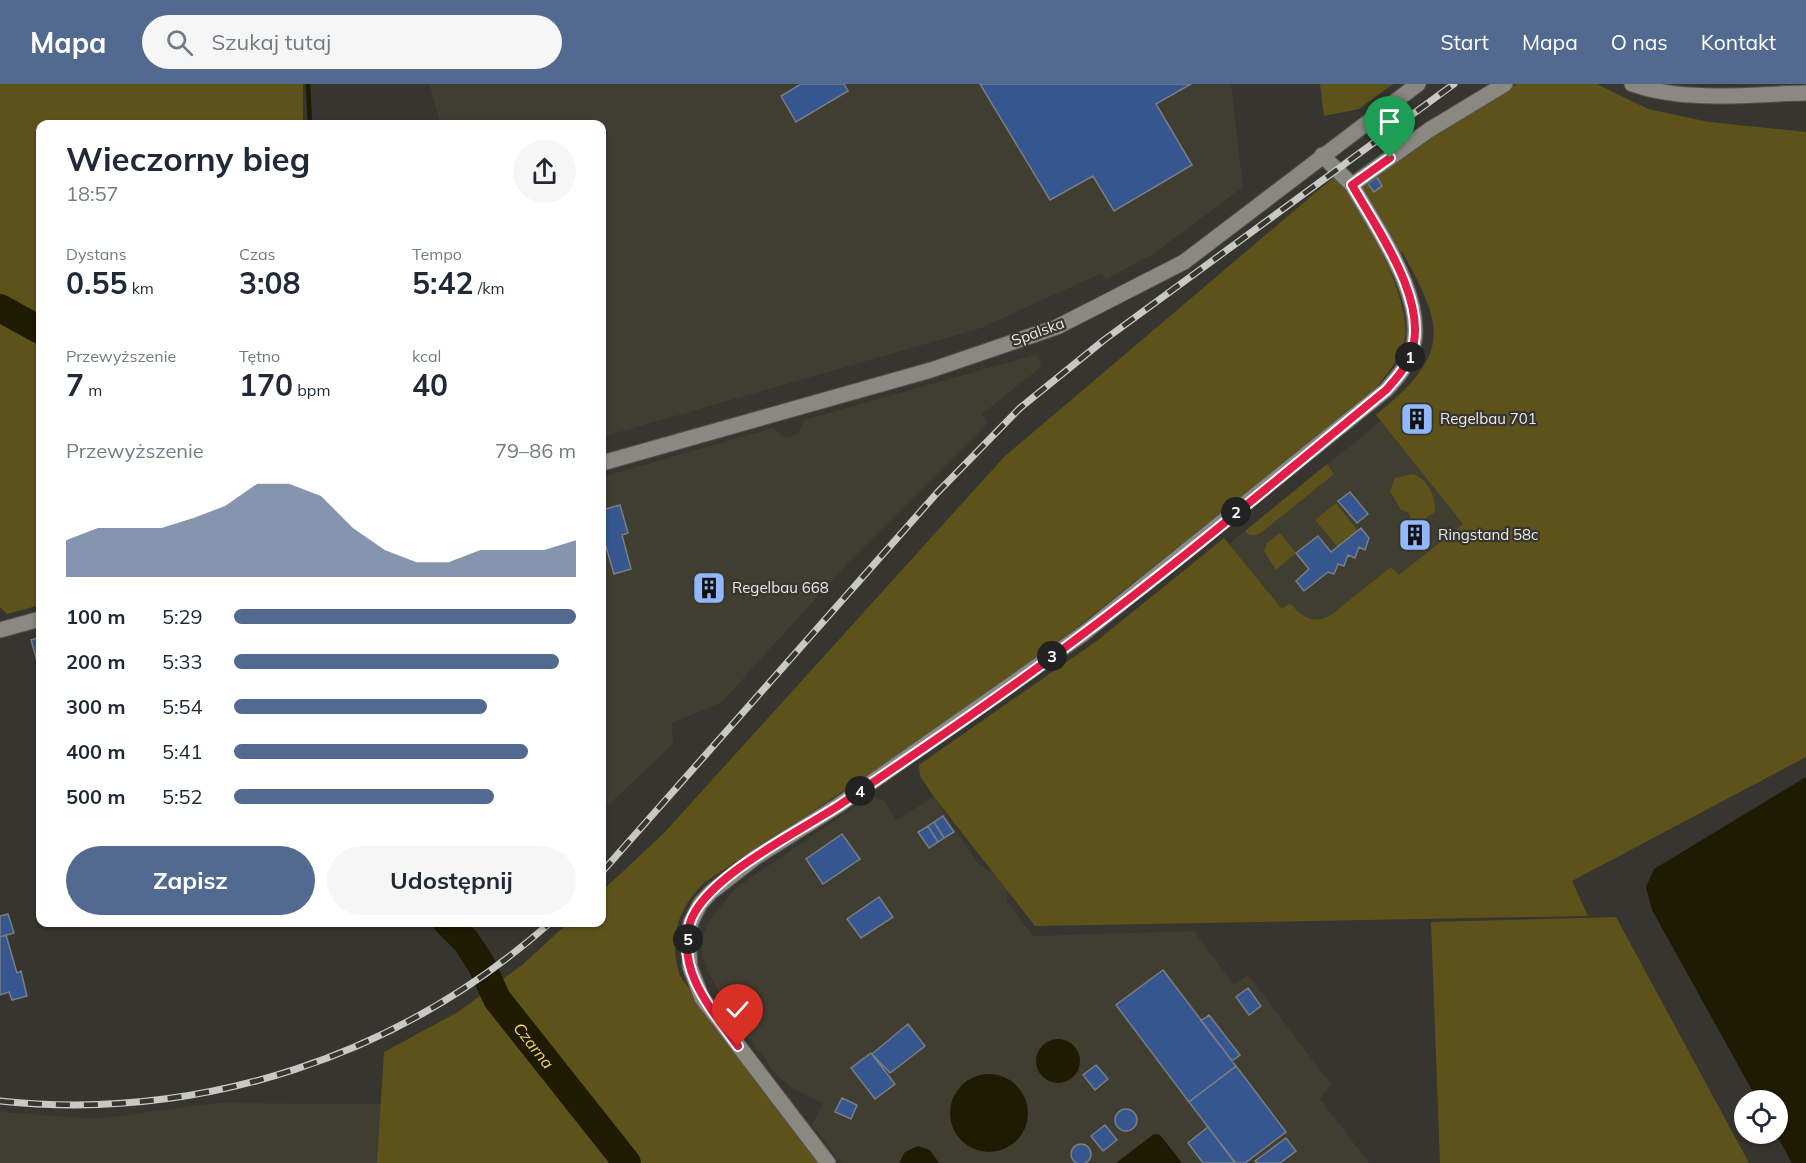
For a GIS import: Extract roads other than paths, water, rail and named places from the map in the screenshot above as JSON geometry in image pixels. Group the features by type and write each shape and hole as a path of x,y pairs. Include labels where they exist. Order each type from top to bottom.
{"street":[{"name":"Spalska","path":"606,462 931,369 1057,327 1184,262 1418,84"},
{"path":"1352,185 1429,130 1505,84"},
{"path":"1632,84 1650,91 1710,95 1806,93"},
{"path":"828,1163 698,989 688,952 691,922 700,904 726,879 756,857 839,805 1083,634 1386,390 1411,356 1415,333 1414,305 1391,254 1352,185 1322,155"},
{"path":"0,630 36,620"}],"waterway":[{"path":"308,84 310,120"},
{"name":"Czarna","path":"0,308 36,328"},
{"name":"Czarna","path":"452,927 466,941 481,964 497,999 627,1163"}],"railway":[{"path":"606,867 937,493 1020,408 1104,340 1454,84"},
{"path":"0,1101 75,1105 150,1101 223,1089 294,1070 363,1043 429,1009 492,969 545,927"}],"place":[{"name":"Regelbau 701","path":"1417,419"},
{"name":"Ringstand 58c","path":"1415,535"},
{"name":"Regelbau 668","path":"709,588"}]}
